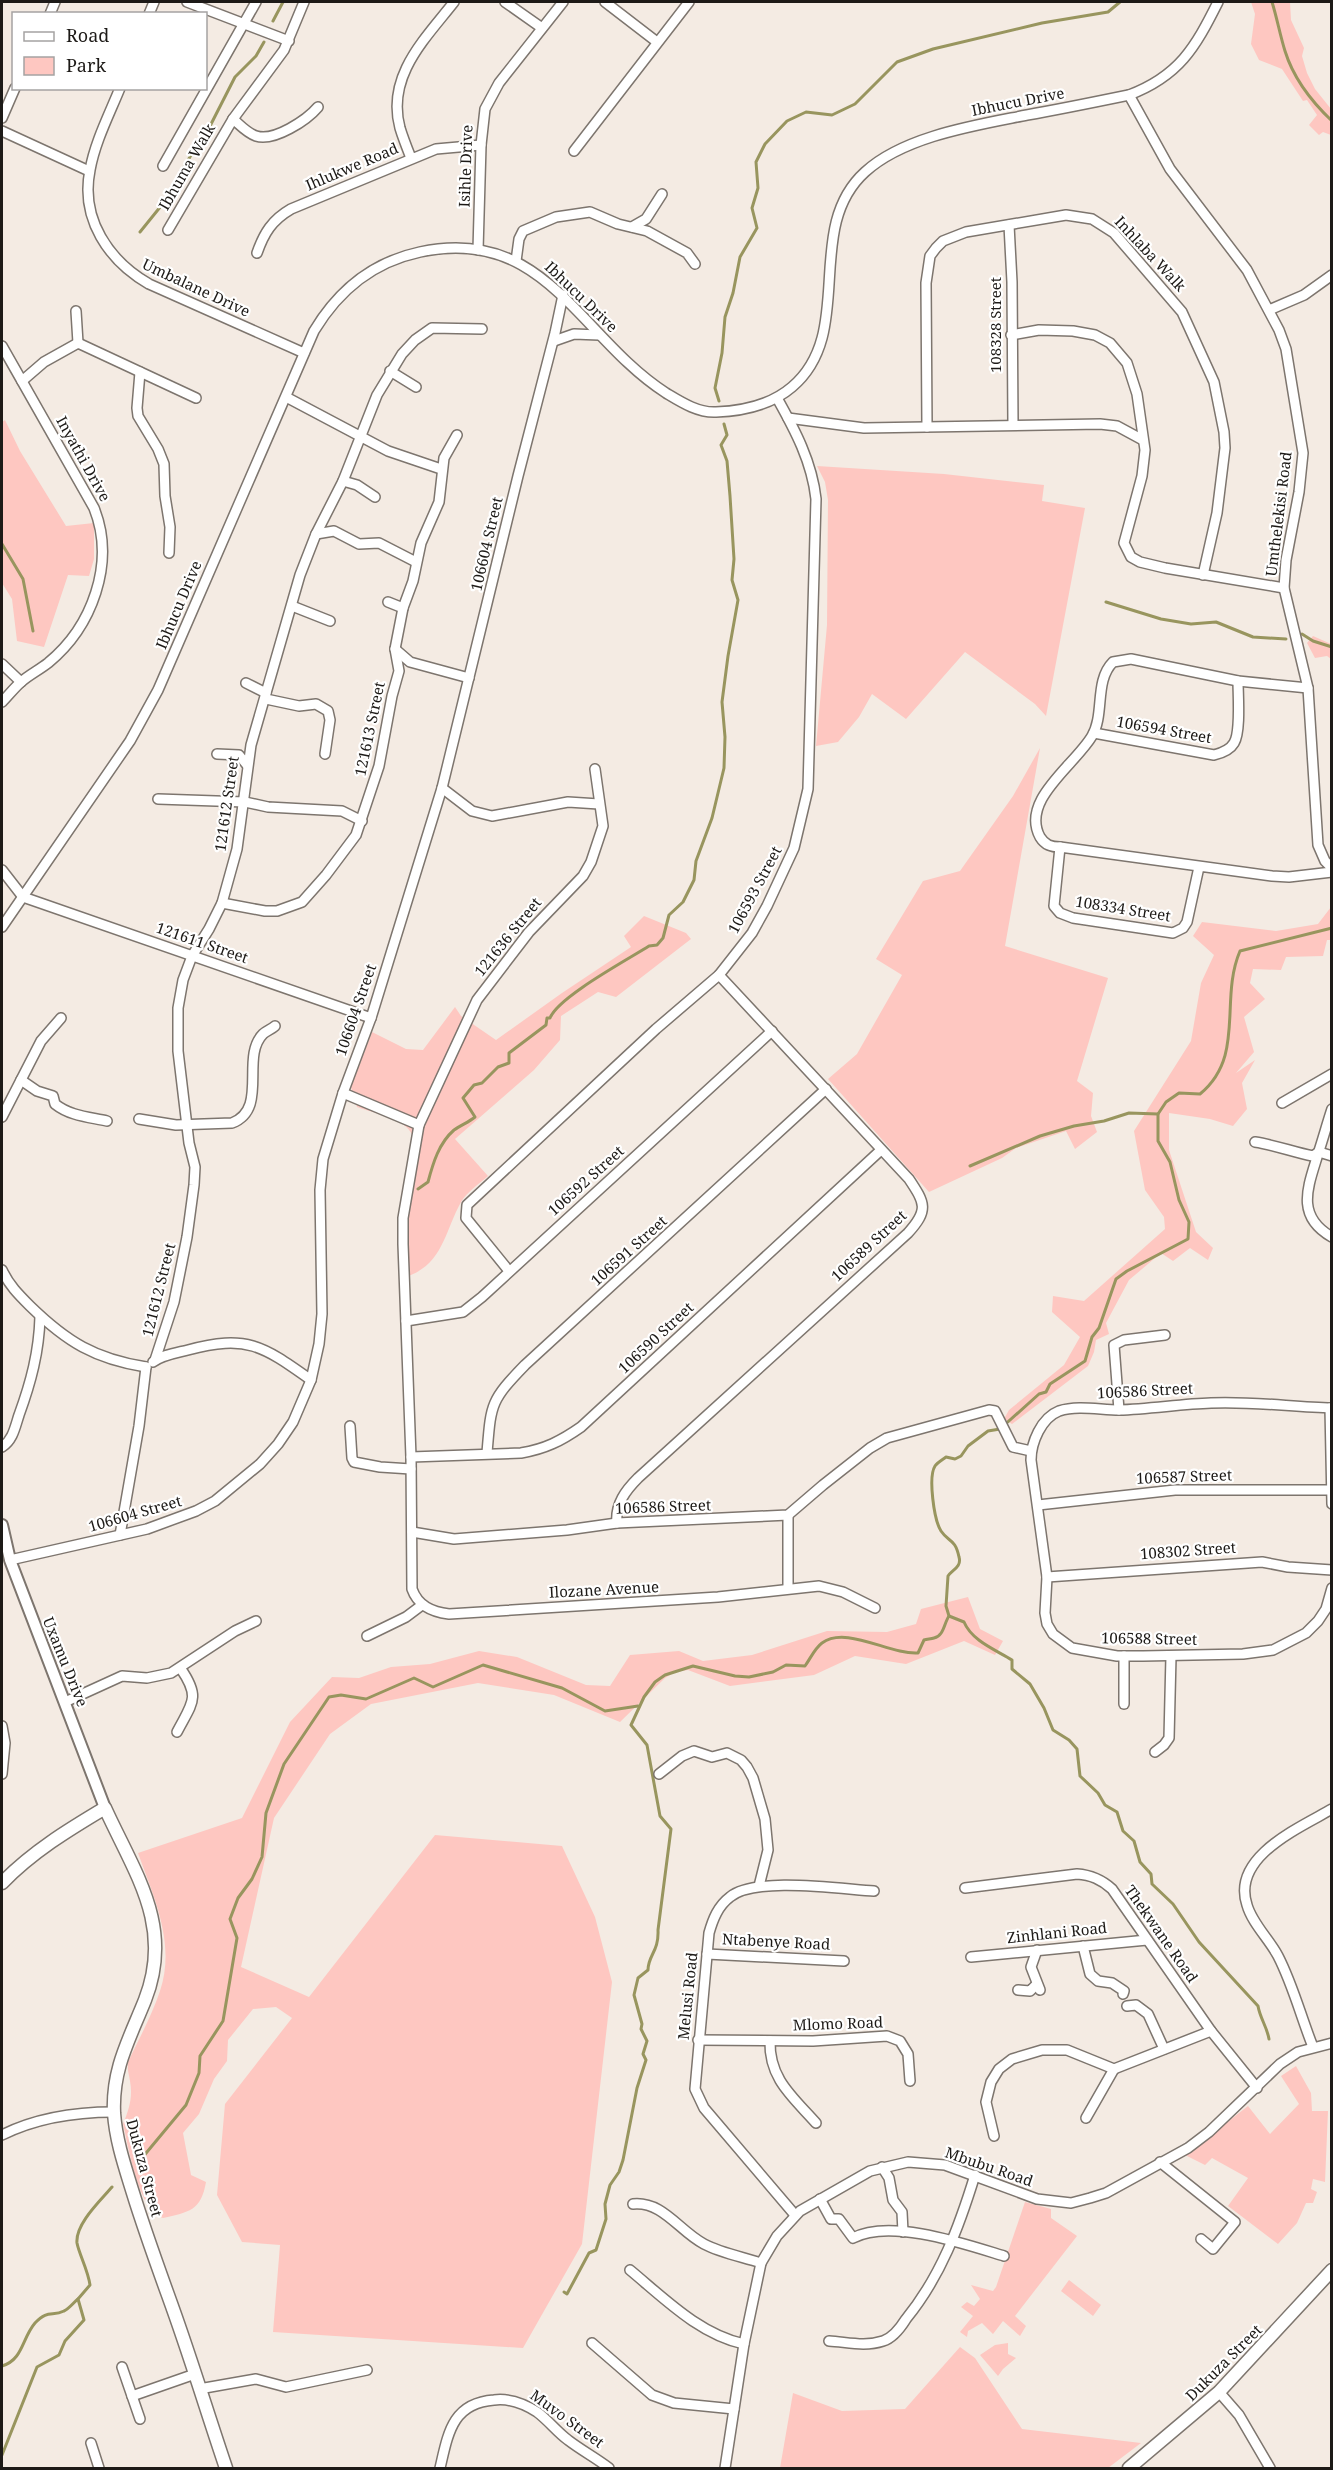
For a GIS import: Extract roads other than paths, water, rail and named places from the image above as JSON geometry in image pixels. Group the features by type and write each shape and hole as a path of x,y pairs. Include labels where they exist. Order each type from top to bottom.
{"main road":[{"path":"2,1882 56,1837 105,1808"},
{"name":"Dukuza Street","path":"105,1808 143,1890 157,1942 154,1970 145,2000 119,2061 114,2112 117,2137 152,2254 226,2469"},
{"name":"Dukuza Street","path":"1129,2468 1219,2392 1332,2270"}],"street":[{"path":"188,2 289,41"},
{"name":"Ibhuma Walk","path":"207,87 256,2"},
{"name":"Ibhuma Walk","path":"168,230 233,119 289,41 304,2"},
{"path":"411,158 398,117 399,82 409,61 454,2"},
{"path":"505,2 542,28"},
{"name":"Isihle Drive","path":"478,250 483,117 491,95 563,2"},
{"path":"605,2 657,42"},
{"path":"574,151 689,2"},
{"name":"Ibhucu Drive","path":"2,927 130,741 158,690 304,353 321,321 353,284 376,268 402,256 425,251 454,248 478,250 516,261 537,273 563,296 599,335 657,387 692,407 710,412 755,406 777,398 795,385 806,373 819,350 825,326 834,230 849,192 868,169 897,152 952,131 1129,95 1157,83 1182,62 1195,46 1218,2"},
{"path":"2,118 14,90"},
{"name":"Umbalane Drive","path":"119,90 89,171 89,198 95,225 107,249 126,269 149,284 304,353"},
{"name":"Ibhuma Walk","path":"163,166 206,90"},
{"name":"Umthelekisi Road","path":"1129,95 1170,169 1247,270 1269,310 1286,350 1303,453 1299,492 1286,560 1284,588 1308,688 1318,845 1322,856 1332,870"},
{"name":"Ibhuma Walk","path":"233,119 250,133 264,137 309,118 318,107"},
{"path":"2,131 89,171"},
{"name":"Ihlukwe Road","path":"257,253 266,232 279,216 291,209 436,149 481,145"},
{"path":"632,227 646,219 662,194"},
{"path":"516,261 521,233 556,217 592,213 618,224 646,231 687,253 694,264"},
{"name":"Inhlaba Walk","path":"927,427 926,283 930,256 944,241 966,232 1065,214 1084,216 1104,225 1170,295 1186,317 1214,382 1224,432 1225,454 1217,513 1203,575"},
{"name":"108328 Street","path":"1009,225 1013,425"},
{"path":"1269,310 1304,295 1332,275"},
{"name":"106604 Street","path":"10,1560 120,1535 196,1512 260,1464 293,1422 311,1380 319,1344 322,1314 321,1171 329,1135 371,1018 442,788 554,341 563,296"},
{"path":"76,311 78,343"},
{"name":"121612 Street","path":"155,1360 174,1302 187,1238 195,1167 187,1125 177,1030 183,980 192,956 222,903 237,849 245,802 250,745 306,556 343,481 377,395 390,371 407,348 432,328 482,329"},
{"path":"1011,335 1031,330 1073,331 1095,335 1110,342 1130,369 1141,417 1145,450 1143,476 1124,543 1131,557 1140,562 1203,575 1284,588"},
{"path":"554,341 574,334 599,335"},
{"path":"78,343 196,398"},
{"path":"22,381 44,362 78,343"},
{"name":"Inyathi Drive","path":"2,346 94,508 100,523 103,544 102,565 95,596 79,627 48,663 21,682 2,702"},
{"path":"390,371 416,387"},
{"path":"140,372 138,416 158,449 164,464 165,496 170,527 169,553"},
{"path":"286,397 388,451 441,469"},
{"name":"106593 Street","path":"509,1271 466,1218 467,1205 656,1029 719,975 752,933 794,848 808,789 816,499 810,466 777,398"},
{"path":"788,418 864,428 1106,424 1117,426 1142,439"},
{"name":"121613 Street","path":"222,903 277,911 302,902 356,835 379,766 399,671 394,649 403,608 413,581 425,531 439,502 444,458 457,435"},
{"path":"343,481 357,484 375,497"},
{"path":"316,534 334,531 359,544 381,544 416,562"},
{"path":"388,602 403,608"},
{"path":"291,606 330,621"},
{"path":"394,649 410,662 469,678"},
{"name":"106594 Street","path":"1238,681 1236,739 1230,748 1219,754 1214,755 1094,733 1105,672 1116,660 1131,659 1238,681 1308,688"},
{"path":"399,671 410,662"},
{"path":"2,663 21,682"},
{"path":"246,683 266,696 299,706 315,704 328,711 330,720 325,754"},
{"path":"1094,733 1077,757 1050,786 1039,803 1036,822 1043,842 1052,847 1272,876 1289,877 1332,870"},
{"path":"217,754 239,755 247,765"},
{"name":"121636 Street","path":"419,1125 477,1000 529,932 582,876 591,862 603,826 595,769"},
{"path":"442,788 472,811 492,816 568,802 599,804"},
{"path":"158,799 245,802 268,807 342,811 362,821"},
{"name":"108334 Street","path":"1060,847 1054,903 1058,911 1073,918 1173,933 1183,928 1187,922 1199,867"},
{"path":"2,870 23,897"},
{"name":"121611 Street","path":"23,897 371,1018"},
{"name":"106589 Street","path":"617,1523 620,1502 628,1488 919,1221 924,1206 909,1179 719,975"},
{"path":"2,1117 41,1041 61,1018"},
{"path":"139,1119 163,1125 187,1125 232,1123 240,1119 251,1101 254,1061 258,1045 262,1035 275,1026"},
{"name":"106592 Street","path":"406,1321 463,1312 497,1284 772,1031"},
{"path":"1282,1103 1332,1074"},
{"path":"21,1080 37,1091 53,1096 55,1104 63,1109 77,1115 107,1121"},
{"name":"106591 Street","path":"486,1453 492,1408 500,1391 525,1365 826,1089"},
{"path":"343,1093 419,1125 403,1218 411,1457 412,1589 414,1596 422,1605 406,1617 367,1636"},
{"path":"1332,1109 1307,1191 1308,1211 1312,1220 1317,1227 1332,1238"},
{"path":"1255,1142 1278,1145 1313,1156 1319,1152"},
{"name":"106590 Street","path":"411,1457 521,1453 560,1442 581,1427 881,1150"},
{"path":"1319,1152 1332,1156"},
{"path":"2,1270 15,1293 40,1317 85,1350 105,1358 146,1367"},
{"path":"2,1448 8,1443 13,1432 32,1380 39,1343 40,1317"},
{"path":"1119,1410 1114,1345 1124,1340 1165,1335"},
{"path":"120,1535 136,1445 146,1367 155,1360 218,1342 241,1342 272,1353 311,1380"},
{"name":"106586 Street","path":"1031,1451 1038,1431 1058,1412 1071,1408 1119,1410 1213,1403 1331,1408"},
{"path":"1331,1408 1332,1504"},
{"path":"788,1588 788,1515 870,1448 887,1438 989,1410 995,1412 1013,1447 1031,1451"},
{"path":"350,1426 354,1462 411,1469"},
{"name":"106588 Street","path":"1031,1451 1047,1577 1045,1613 1047,1624 1053,1634 1072,1648 1124,1656 1243,1654 1273,1650 1306,1633 1318,1621 1326,1609 1332,1588"},
{"name":"106587 Street","path":"1038,1504 1175,1490 1331,1490"},
{"name":"106586 Street","path":"412,1532 454,1539 567,1530 617,1523 788,1515"},
{"name":"Uxamu Drive","path":"2,1525 10,1560 105,1808"},
{"name":"108302 Street","path":"1047,1577 1262,1562 1288,1567 1332,1570"},
{"name":"Ilozane Avenue","path":"422,1605 430,1610 449,1614 718,1597 819,1586 833,1589 875,1608"},
{"path":"64,1702 122,1676 160,1677 181,1669 235,1631 256,1621"},
{"path":"1124,1656 1124,1704"},
{"path":"1155,1752 1169,1738 1171,1656"},
{"path":"177,1732 194,1695 191,1684 181,1669"},
{"path":"2,1726 5,1743 2,1774"},
{"path":"658,1774 682,1756 694,1751 712,1757 727,1753 741,1760 753,1778 768,1835 768,1850 759,1886"},
{"path":"1313,2047 1279,1958 1249,1911 1244,1891 1250,1869 1262,1854 1272,1845 1332,1809"},
{"name":"Thekwane Road","path":"965,1888 1067,1875 1094,1877 1112,1889 1211,2031 1257,2088"},
{"name":"Melusi Road","path":"795,2215 704,2108 695,2089 709,1933 714,1917 730,1897 740,1891 759,1886 874,1891"},
{"name":"Zinhlani Road","path":"970,1957 1147,1940"},
{"path":"1083,1946 1090,1974 1098,1981 1112,1983 1124,1991 1123,1994"},
{"path":"1030,1967 1037,1950"},
{"path":"1018,1990 1030,1991 1039,1987 1023,1952"},
{"name":"Ntabenye Road","path":"707,1954 844,1961"},
{"path":"1127,2006 1136,2005 1148,2014 1164,2049"},
{"path":"1086,2118 1114,2069 1211,2031"},
{"name":"Mlomo Road","path":"698,2040 834,2040 880,2035 894,2037 900,2041 908,2054 910,2081"},
{"path":"770,2041 770,2055 775,2074 816,2123"},
{"name":"Mbubu Road","path":"725,2469 744,2344 761,2263 777,2236 795,2215 870,2171 908,2162 945,2165 1037,2199 1071,2202 1106,2193 1209,2132 1280,2064 1298,2052 1332,2043"},
{"path":"994,2136 986,2102 991,2082 999,2069 1012,2059 1042,2050 1067,2050 1114,2069"},
{"path":"2,2135 43,2120 87,2112 114,2112"},
{"path":"1160,2163 1235,2222 1213,2249 1201,2239"},
{"path":"882,2167 889,2178 893,2200 902,2211 903,2232"},
{"path":"829,2342 860,2345 885,2341 894,2334 929,2287 944,2262 975,2175"},
{"path":"819,2199 831,2218 839,2219 853,2238 863,2233 903,2232 953,2241 1004,2256"},
{"path":"633,2204 645,2203 655,2207 705,2245 761,2263"},
{"path":"630,2270 699,2325 729,2341 744,2344"},
{"path":"592,2343 652,2395 695,2407 734,2409"},
{"path":"122,2367 140,2419"},
{"path":"199,2389 256,2379 286,2387 367,2370"},
{"path":"132,2396 195,2374"},
{"path":"1219,2392 1239,2415 1270,2469"},
{"name":"Muvo Street","path":"440,2469 446,2439 458,2415 475,2402 505,2399 519,2402 537,2412 568,2440 609,2469"},
{"path":"91,2443 99,2469"}],"waterway":[{"path":"273,21 283,2"},
{"path":"719,401 715,388 722,353 725,317 733,293 740,257 757,228 752,208 758,188 756,162 765,144 787,121 806,112 832,115 855,104 897,62 933,49 1042,23 1108,12 1120,2"},
{"path":"1272,2 1288,61 1310,97 1332,121"},
{"path":"140,232 161,206 207,132 235,77 256,56 264,42"},
{"path":"418,1189 428,1182 444,1141 454,1130 475,1117 463,1098 474,1085 482,1083 498,1067 509,1063 509,1053 546,1025 547,1018 550,1018 556,1009 579,990 649,946 657,945 663,938 669,915 683,902 694,880 696,861 712,818 724,768 725,737 722,702 738,600 732,580 734,559 727,461 721,445 727,435 724,424"},
{"path":"2,544 23,579 33,631"},
{"path":"1106,602 1161,619 1191,624 1216,622 1253,637 1286,639"},
{"path":"1302,634 1313,641 1332,647"},
{"path":"564,2292 567,2294 589,2253 596,2250 606,2219 605,2204 610,2185 619,2172 623,2160 637,2088 646,2060 643,2054 647,2041 641,2029 642,2024 634,1995 638,1978 648,1970 657,1943 671,1829 660,1816 647,1745 631,1725 644,1697 655,1682 665,1675 693,1666 749,1677 773,1672 786,1665 805,1666 819,1645 832,1638 856,1639 895,1650 918,1653 924,1640 940,1635 949,1616 946,1606 948,1576 958,1566 960,1560 956,1547 941,1531 936,1518 932,1488 935,1466 946,1457 955,1459 961,1456 968,1446 988,1431 1000,1429 1039,1394 1046,1392 1050,1384 1085,1361 1092,1337 1099,1328 1116,1279 1188,1239 1189,1222 1179,1200 1170,1162 1158,1141 1158,1114 1166,1102 1179,1093 1200,1094 1214,1079 1223,1063 1229,1027 1231,989 1240,951 1332,928"},
{"path":"970,1166 1040,1136 1074,1126 1104,1121 1129,1113 1158,1114"},
{"path":"949,1616 964,1622 978,1640 1012,1660 1012,1669 1030,1684 1053,1730 1069,1740 1077,1749 1080,1776 1098,1793 1105,1805 1117,1812 1123,1831 1134,1841 1140,1862 1151,1874 1152,1884 1173,1904 1199,1942 1258,2006 1269,2039"},
{"path":"137,2164 186,2105 199,2073 200,2056 223,2021 237,1938 230,1919 238,1898 252,1879 262,1857 266,1813 284,1764 329,1697 341,1695 366,1699 414,1678 433,1687 483,1665 562,1688 605,1711 638,1706"},
{"path":"2,2455 37,2367 59,2355 65,2341 84,2320 78,2299 90,2285 78,2247 77,2236 84,2220 112,2187"},
{"path":"2,2366 18,2354 39,2319 68,2309 78,2299"}]}
